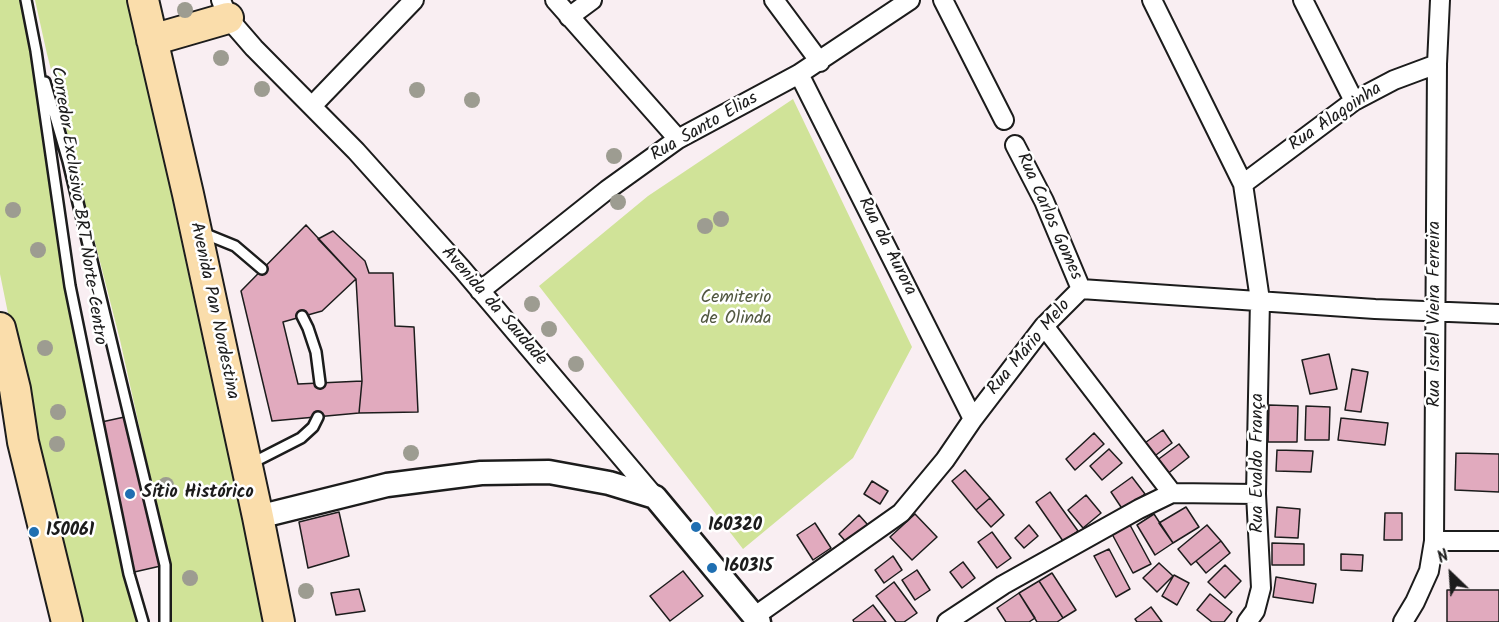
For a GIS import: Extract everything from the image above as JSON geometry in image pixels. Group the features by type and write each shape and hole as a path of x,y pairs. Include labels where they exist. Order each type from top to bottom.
{"highway":[{"name":"Avenida Pan Nordestina","path":"143,0 247,465 279,622"},
{"path":"152,40 225,9"},
{"path":"1,335 6,375 67,622"}],"street":[{"path":"312,106 414,0"},
{"path":"555,0 678,139"},
{"path":"569,17 592,0"},
{"path":"774,0 820,62"},
{"name":"Rua Santo Elias","path":"480,291 607,190 678,139 820,62 910,0"},
{"path":"943,0 1004,120"},
{"name":"Rua Evaldo França","path":"1152,0 1243,184 1260,300 1256,494 1261,588 1258,604 1247,622"},
{"path":"1303,0 1354,101"},
{"name":"Rua Israel Vieira Ferreira","path":"1403,622 1429,571 1434,541 1437,64 1440,0"},
{"name":"Avenida da Saudade","path":"225,9 254,48 356,151 480,291 757,619"},
{"name":"Rua Alagoinha","path":"1243,184 1354,101 1394,80 1437,64"},
{"name":"Rua da Aurora","path":"799,74 973,419"},
{"name":"Rua Carlos Gomes","path":"1015,145 1044,201 1080,289"},
{"name":"Rua Mário Melo","path":"757,619 901,513 945,460 973,419 1044,326 1080,289 1375,309 1499,314"},
{"path":"1044,326 1172,493"},
{"path":"258,517 387,484 481,473 549,472 609,483 655,497"},
{"path":"947,622 1003,585 1172,493 1256,494"},
{"path":"1434,541 1499,541"}],"lane":[{"path":"26,0 36,51"},
{"name":"Corredor Exclusivo BRT Norte-Centro","path":"36,51 70,286 129,574 143,622"},
{"name":"Corredor Exclusivo BRT Norte-Centro","path":"36,51 68,161 165,565 165,622"},
{"path":"195,230 235,246 262,269"},
{"path":"302,316 316,352 320,383"},
{"path":"247,465 301,438 314,427 318,417"}],"green space":[{"path":"0,0 26,0 97,423 145,622 77,622 50,519 0,274"},
{"path":"35,0 129,0 207,360 261,592 261,622 170,622 170,565 120,340"},
{"name":"Cemiterio de Olinda","path":"793,99 912,347 853,458 743,549 539,286 648,196"}],"building":[{"path":"306,225 356,279 322,311 283,322 298,384 362,381 359,413 272,421 241,291"},
{"path":"333,231 365,261 369,273 393,273 395,326 414,327 418,412 359,413 362,381 356,279 318,239"},
{"path":"1329,354 1337,389 1310,394 1302,360"},
{"path":"1352,369 1368,372 1361,412 1345,410"},
{"path":"1269,405 1298,406 1297,442 1268,442"},
{"path":"1306,406 1330,407 1329,440 1305,440"},
{"name":"Sítio Histórico","path":"129,416 165,565 130,573 97,423"},
{"path":"1341,418 1388,423 1385,445 1338,440"},
{"path":"1163,430 1172,443 1152,458 1142,445"},
{"path":"1094,433 1104,444 1075,470 1066,459"},
{"path":"1179,444 1189,457 1166,475 1156,461"},
{"path":"1109,449 1122,463 1102,480 1090,466"},
{"path":"1277,450 1313,451 1311,472 1276,471"},
{"path":"1456,453 1499,454 1499,492 1455,490"},
{"path":"965,470 990,498 976,510 952,481"},
{"path":"1132,477 1145,494 1123,510 1111,492"},
{"path":"872,481 888,491 880,504 864,494"},
{"path":"1050,492 1078,531 1063,541 1036,502"},
{"path":"1086,495 1101,513 1083,528 1068,510"},
{"path":"990,498 1004,515 991,527 976,510"},
{"path":"1186,507 1199,527 1173,543 1159,523"},
{"path":"1277,507 1300,509 1298,538 1275,537"},
{"path":"339,512 349,556 308,568 299,522"},
{"path":"1385,513 1402,513 1402,540 1384,540"},
{"path":"915,514 937,537 912,560 890,537"},
{"path":"1154,514 1173,543 1155,555 1137,525"},
{"path":"859,515 868,525 848,544 839,534"},
{"path":"815,523 831,548 813,560 797,535"},
{"path":"1029,525 1038,536 1024,548 1015,538"},
{"path":"1130,525 1151,564 1133,573 1112,534"},
{"path":"1207,525 1221,541 1191,565 1178,549"},
{"path":"992,532 1011,558 997,568 978,542"},
{"path":"1221,541 1230,553 1206,573 1196,561"},
{"path":"1272,543 1304,544 1304,565 1272,565"},
{"path":"1109,549 1130,589 1116,597 1094,556"},
{"path":"1341,554 1363,555 1362,571 1341,570"},
{"path":"893,556 902,570 884,583 875,570"},
{"path":"963,562 975,578 962,588 950,572"},
{"path":"1159,563 1173,576 1157,592 1143,578"},
{"path":"1225,565 1241,581 1225,598 1208,582"},
{"path":"917,570 930,590 915,600 902,580"},
{"path":"683,571 703,596 670,621 650,596"},
{"path":"1052,573 1076,610 1063,618 1039,581"},
{"path":"1174,575 1189,583 1177,605 1162,596"},
{"path":"1276,577 1316,584 1313,603 1273,597"},
{"path":"1039,581 1063,618 1057,622 1037,622 1019,593"},
{"path":"894,582 917,613 904,622 896,622 876,596"},
{"path":"359,589 365,611 336,615 331,593"},
{"path":"1447,590 1499,590 1499,622 1447,622"},
{"path":"1019,593 1035,618 1029,622 1006,622 997,608"},
{"path":"1210,594 1232,612 1224,622 1212,622 1197,610"},
{"path":"873,605 886,622 854,622 853,620"},
{"path":"1151,607 1162,622 1137,622 1135,619"}],"place":[{"name":"Sítio Histórico","path":"130,494"},
{"name":"160320","path":"696,527"},
{"name":"150061","path":"34,532"},
{"name":"160315","path":"712,568"}]}
